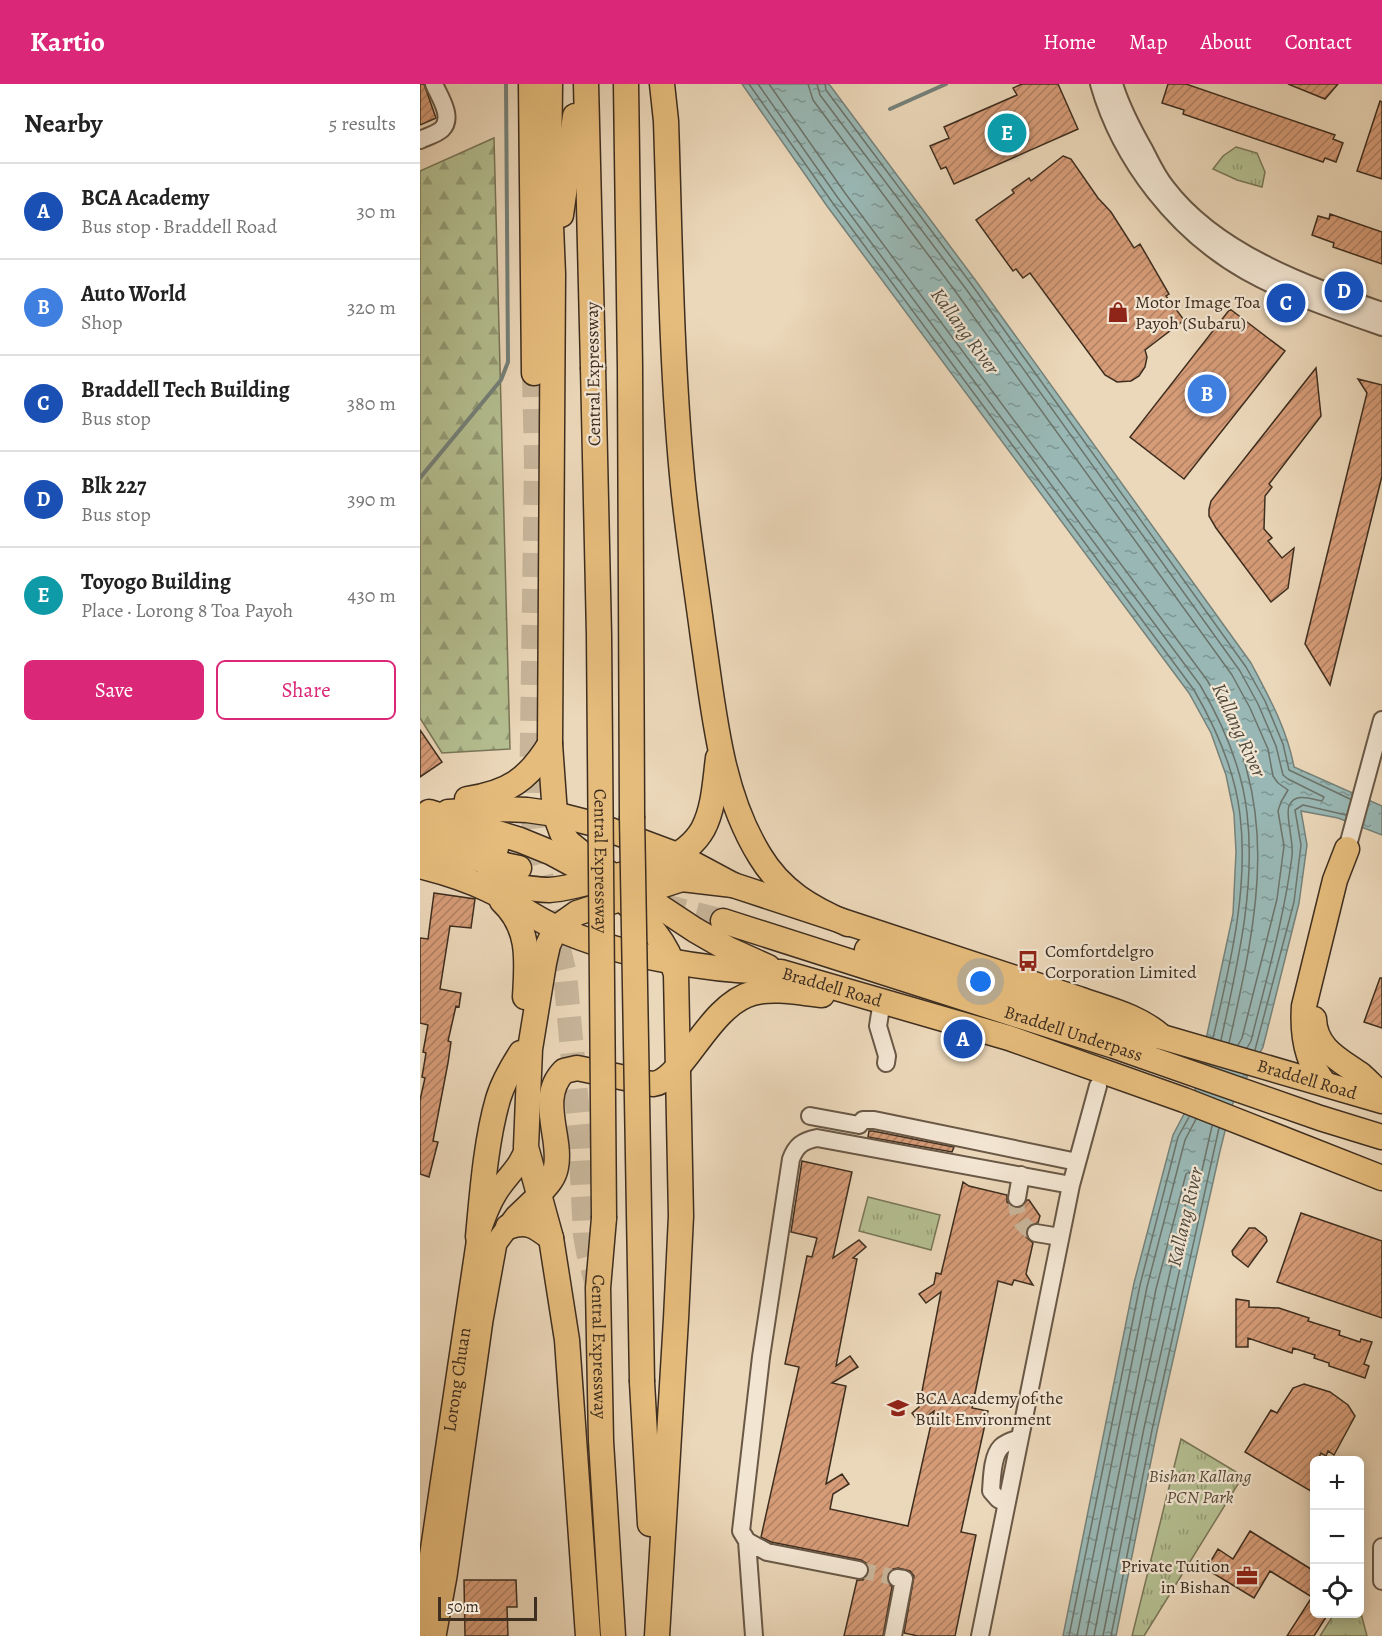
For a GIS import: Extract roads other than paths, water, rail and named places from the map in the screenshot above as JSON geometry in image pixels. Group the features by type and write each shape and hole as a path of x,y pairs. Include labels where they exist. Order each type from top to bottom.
{"highway":[{"path":"531,84 534,373"},
{"path":"550,84 549,177 553,274 550,774 555,814 568,842 618,886 662,940 676,974 681,1216 656,1636"},
{"path":"553,274 579,84"},
{"name":"Central Expressway","path":"586,84 599,647 604,1218 598,1288 601,1441 613,1636"},
{"name":"Central Expressway","path":"626,84 630,367 631,781 642,1382 656,1636"},
{"path":"627,167 637,84"},
{"path":"662,84 666,121 674,355 682,476 719,744 730,785 746,829 768,868 783,886 803,902 848,924"},
{"path":"666,121 672,84"},
{"path":"422,813 452,801 502,791 520,781 531,771 550,744"},
{"path":"588,1636 567,1340 551,1238 526,1147 530,1049 548,945 557,928 572,915 618,886 677,855 689,846 703,829 713,798 719,744"},
{"path":"422,813 505,809 555,814 616,831 677,855 728,904"},
{"path":"422,813 520,840 552,853 618,886 728,949 781,972"},
{"path":"420,847 521,862 422,813"},
{"path":"1324,1083 1313,1067 1308,1054 1304,1006 1335,880 1349,844"},
{"path":"550,890 556,880 558,869 552,853"},
{"name":"Braddell Road","path":"420,866 444,872 489,890 557,928 617,949 748,972 781,972 992,1032 1184,1100 1382,1178"},
{"path":"444,872 526,888 550,890 682,879 728,904 848,924 1026,981 1135,1019 1150,1026 1162,1037"},
{"path":"489,890 512,912 526,942 519,1091 521,1143 526,1147"},
{"name":"Braddell Underpass","path":"728,904 1128,1032 1162,1037"},
{"name":"Braddell Underpass","path":"728,904 1114,1047 1320,1118"},
{"path":"1317,957 1314,1002 1314,1024 1317,1034 1324,1048 1362,1076 1382,1095"},
{"path":"538,1195 552,1180 557,1166 551,1102 554,1086 564,1071 577,1068 654,1084 668,1077 678,1067 723,1010 751,993 769,991 874,999"},
{"name":"Braddell Road","path":"1162,1037 1382,1101"},
{"path":"478,1237 483,1188 498,1098 507,1076 521,1053"},
{"path":"1320,1118 1382,1146"},
{"name":"Braddell Road","path":"1320,1118 1382,1137"},
{"path":"507,1227 518,1223 528,1224 551,1238"}],"main road":[{"name":"Lorong Chuan","path":"420,1626 478,1237 488,1208 508,1175 523,1159 526,1147"},
{"name":"Lorong Chuan","path":"435,1636 496,1243 516,1216 538,1195"}],"street":[{"path":"420,140 441,130 446,123 447,115 434,84"},
{"path":"1099,84 1120,136 1141,172 1165,205 1209,246 1250,265 1320,305 1382,327"},
{"path":"1114,84 1132,128 1165,186 1185,208 1218,234 1250,265 1382,311"},
{"path":"1349,844 1382,720"},
{"path":"874,999 878,1026 887,1056 886,1063"},
{"path":"980,1636 1071,1185 1098,1086"},
{"path":"810,1116 859,1125"},
{"path":"856,1146 859,1125 863,1120 874,1120 1077,1162"},
{"path":"754,1636 747,1541 741,1531 758,1380 791,1160 795,1147 806,1140 817,1138 1071,1185"},
{"path":"1017,1198 1021,1175"},
{"path":"1036,1233 1060,1237"},
{"path":"747,1541 767,1552 859,1570"},
{"path":"1382,1547 1382,1581"},
{"path":"893,1636 904,1579 897,1578"}],"water":[{"name":"Kallang River","path":"742,84 829,84 976,281 1251,663 1282,726 1294,767 1382,806 1382,835 1338,818 1301,811 1307,845 1299,903 1263,1047 1231,1107 1220,1151 1157,1431 1116,1636 1063,1636 1134,1283 1173,1135 1194,1095 1233,914 1236,852 1234,814 1226,775 1211,733 1189,693 827,206"}],"waterway":[{"path":"420,478 501,380 508,362 506,84"},
{"path":"890,109 946,84"}],"tunnel":[{"path":"534,373 536,462 531,804 538,862 565,974 580,1136 585,1235 597,1285"},
{"path":"661,905 723,921"},
{"path":"1017,1198 1017,1209 1022,1224 1036,1233"},
{"path":"859,1570 897,1578"}],"place":[{"name":"Toyogo Building","path":"1007,133"},
{"name":"Blk 227","path":"1344,291"},
{"name":"Braddell Tech Building","path":"1286,303"},
{"name":"Motor Image Toa Payoh (Subaru)","path":"1118,312"},
{"name":"Auto World","path":"1207,394"},
{"name":"Comfortdelgro Corporation Limited","path":"1028,961"},
{"name":"BCA Academy","path":"963,1039"},
{"name":"BCA Academy of the Built Environment","path":"898,1408"},
{"name":"Private Tuition in Bishan","path":"1247,1576"}],"park label":[{"name":"Bishan Kallang PCN Park","path":"1200,1486"}]}
